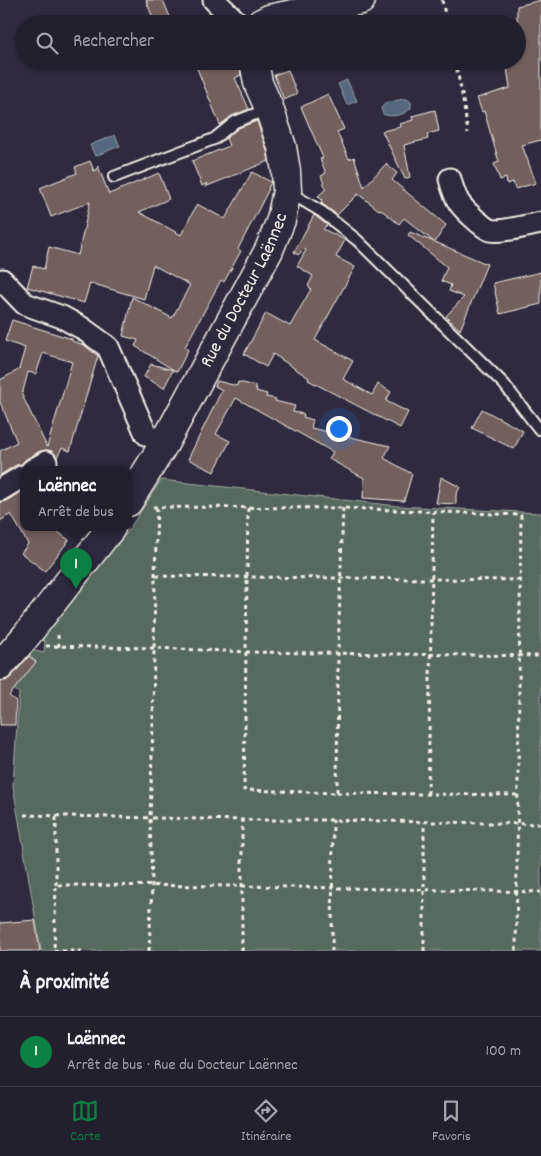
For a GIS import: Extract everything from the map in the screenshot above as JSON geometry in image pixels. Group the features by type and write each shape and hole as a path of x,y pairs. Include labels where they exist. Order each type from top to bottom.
{"street":[{"path":"214,0 230,15"},
{"path":"288,15 361,0"},
{"name":"Rue du Docteur Laënnec","path":"139,506 164,444 268,250 281,220 286,191 282,146 258,82 256,70"},
{"path":"450,179 453,192 461,206 490,230 503,230 541,223"},
{"path":"2,280 24,304 62,317 82,328 108,347 146,434 164,444"},
{"path":"0,490 20,478"},
{"path":"0,666 109,531"}],"lane":[{"path":"114,177 214,139 235,122 269,108"},
{"path":"286,191 322,212 357,240 504,384 539,428"}],"path":[{"path":"442,0 445,15"},
{"path":"457,70 468,133"},
{"path":"139,506 343,508 521,515 516,951"},
{"path":"149,951 152,885 150,818 157,506"},
{"path":"248,508 244,790 518,795"},
{"path":"337,793 338,653 343,508"},
{"path":"428,794 433,512"},
{"path":"156,576 520,580"},
{"path":"58,630 59,647"},
{"path":"26,636 37,645 59,647 541,656"},
{"path":"24,815 541,824"},
{"path":"56,816 54,951 82,951"},
{"path":"242,820 242,951"},
{"path":"332,951 333,820"},
{"path":"424,822 424,951"},
{"path":"56,885 242,886 541,892"}],"green space":[{"path":"161,480 398,506 541,513 541,951 41,951 13,786 19,693 4,682 31,650 44,653 45,641 39,640 128,531 132,531 132,525"}],"water":[{"path":"347,80 357,101 347,105 338,84"},
{"path":"403,99 411,102 409,110 394,116 383,114 381,108 386,103"},
{"path":"115,135 120,146 95,156 90,145"}],"building":[{"path":"146,0 163,0 169,15 152,15"},
{"path":"541,0 541,140 522,145 536,183 515,189 513,182 507,184 506,178 500,180 494,164 499,162 484,111 482,112 477,98 510,88 507,70 526,70 526,15 517,15 517,6"},
{"path":"198,70 240,70 241,75 235,78 249,109 232,116 220,125"},
{"path":"288,70 297,94 284,100 274,75"},
{"path":"328,94 344,129 337,132 349,159 354,157 364,187 386,164 397,173 392,180 446,225 435,242 487,264 460,330 446,316 464,297 449,291 451,285 441,281 447,267 408,235 410,232 434,242 404,218 399,224 358,194 337,215 321,203 322,200 318,196 326,189 321,176 326,173 320,159 323,158 301,107"},
{"path":"435,110 439,131 427,134 428,139 404,145 410,177 405,179 382,131 401,127 400,124 413,120 412,116"},
{"path":"257,121 269,161 205,187 207,183 202,186 192,161 229,146 226,138 238,128"},
{"path":"90,161 94,171 97,170 98,166 109,194 159,173 169,199 139,212 181,235 197,204 225,219 252,172 271,182 238,249 241,251 224,282 221,280 185,347 188,350 177,372 135,346 138,340 123,336 132,297 172,318 190,285 153,265 144,299 90,283 84,303 27,287 33,266 44,269 49,247 78,255 90,202 51,217 40,188 77,173 75,167"},
{"path":"314,215 327,225 323,229 345,240 336,257 355,267 315,340 353,361 343,379 372,395 378,384 391,392 386,401 408,412 400,428 308,380 309,378 273,354 266,367 244,354 266,313 290,326 311,289 308,286 313,276 297,266 306,250 304,249 298,255 294,252"},
{"path":"541,272 541,304 500,314 493,283"},
{"path":"12,320 72,339 72,341 84,345 98,356 70,451 62,448 57,457 52,451 40,451 0,475 0,451 17,442 0,402 0,380 20,369 25,348 5,341","holes":["43,353 72,362 47,447 22,395 28,372 36,374"]},
{"path":"151,364 173,370 164,388 144,377"},
{"path":"217,381 237,386 238,382 256,386 256,391 267,394 266,397 295,406 293,412 304,414 303,417 313,420 311,428 390,446 384,458 412,474 404,501 363,498 364,478 329,459 333,452 236,398 216,434 230,441 214,472 188,459 222,390 215,386"},
{"path":"482,409 523,431 514,449 472,428"},
{"path":"441,477 460,487 456,495 456,504 436,503"},
{"path":"20,492 20,530 11,514 0,521 0,502 6,501"},
{"path":"21,531 56,531 69,540 45,571 21,553 28,544"},
{"path":"29,656 36,662 9,696 16,701 15,725 0,725 0,681 6,681 11,677"},
{"path":"35,920 40,951 0,951 0,923"}],"place":[{"name":"Laënnec","path":"76,589"}]}
